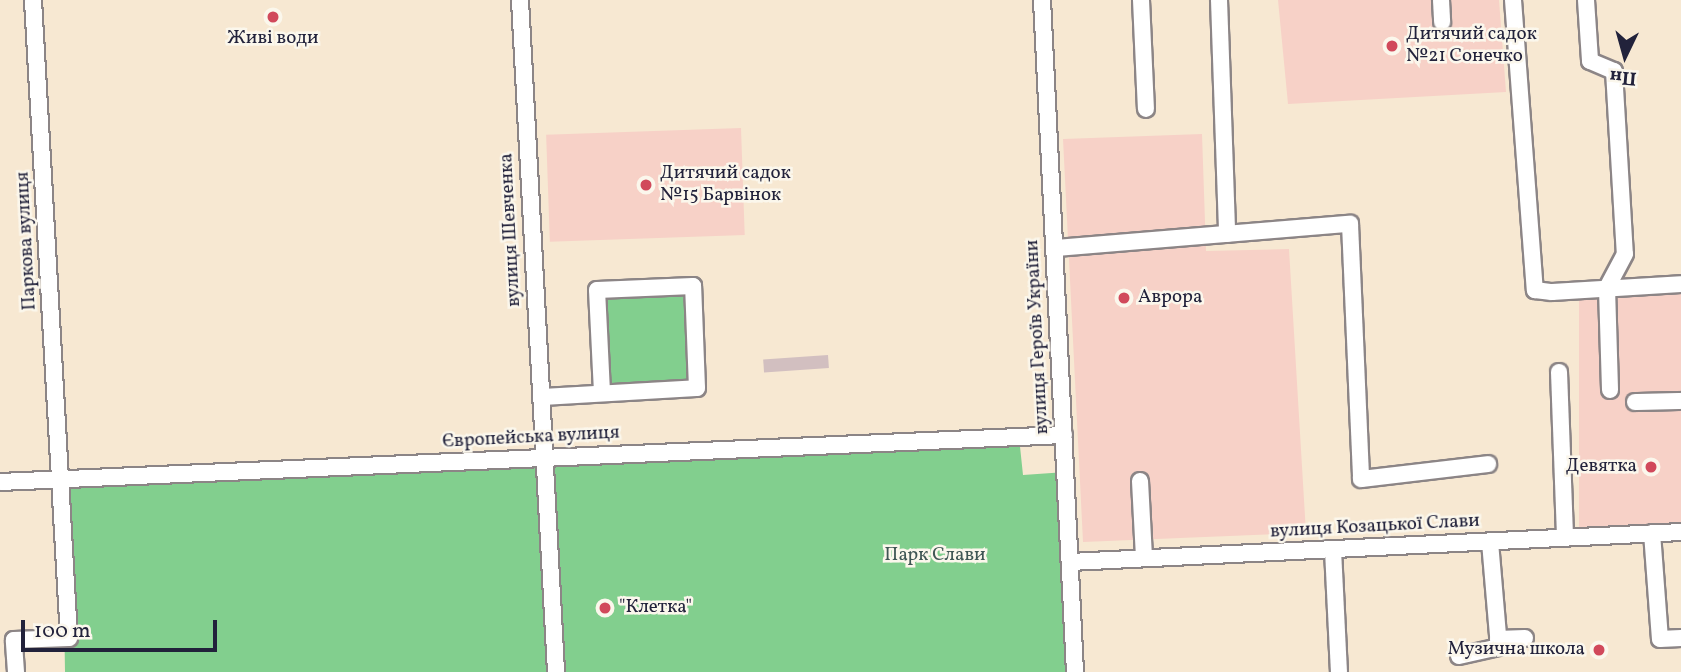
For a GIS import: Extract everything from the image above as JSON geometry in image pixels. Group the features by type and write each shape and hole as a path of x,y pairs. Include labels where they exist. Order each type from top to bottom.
{"street":[{"name":"Паркова вулиця","path":"16,672 14,640 69,638 33,0"},
{"name":"вулиця Шевченка","path":"520,0 555,672"},
{"name":"вулиця Героїв України","path":"1042,0 1075,672"},
{"path":"1141,0 1146,110"},
{"path":"1219,0 1227,234"},
{"path":"1441,0 1442,22"},
{"path":"1513,0 1535,290 1552,292 1681,284"},
{"path":"1586,0 1590,61 1614,71 1625,254 1607,288 1610,390"},
{"path":"1055,248 1350,223 1361,480 1488,464"},
{"path":"541,397 697,388 693,286 597,290 602,393"},
{"path":"1559,372 1566,538"},
{"path":"1634,401 1681,401"},
{"name":"Європейська вулиця","path":"0,482 1064,435"},
{"path":"1140,481 1143,558"},
{"name":"вулиця Козацької Слави","path":"1070,562 1681,532"},
{"path":"1652,533 1660,639 1681,638"},
{"path":"1459,656 1499,648 1490,542"},
{"path":"1333,550 1339,672"},
{"path":"1498,639 1525,638"}],"shaded area":[{"name":"Дитячий садок №21 Сонечко","path":"1278,0 1499,0 1506,92 1288,104"},
{"name":"Дитячий садок №15 Барвінок","path":"741,128 745,235 550,242 546,135"},
{"path":"1202,134 1206,251 1289,249 1306,533 1083,542 1063,139"},
{"path":"1579,284 1681,284 1681,532 1579,532"},
{"path":"828,355 829,368 764,373 763,360"}],"green space":[{"path":"682,294 686,306 688,382 608,389 602,304 610,295"},
{"name":"Парк Слави","path":"1019,437 1023,475 1066,472 1075,672 65,672 62,480"}],"place":[{"name":"Живі води","path":"273,17"},
{"name":"Дитячий садок №21 Сонечко","path":"1392,46"},
{"name":"Дитячий садок №15 Барвінок","path":"646,185"},
{"name":"Аврора","path":"1124,298"},
{"name":"Девятка","path":"1651,467"},
{"name":"\"Клетка\"","path":"605,608"},
{"name":"Музична школа","path":"1599,650"}]}
